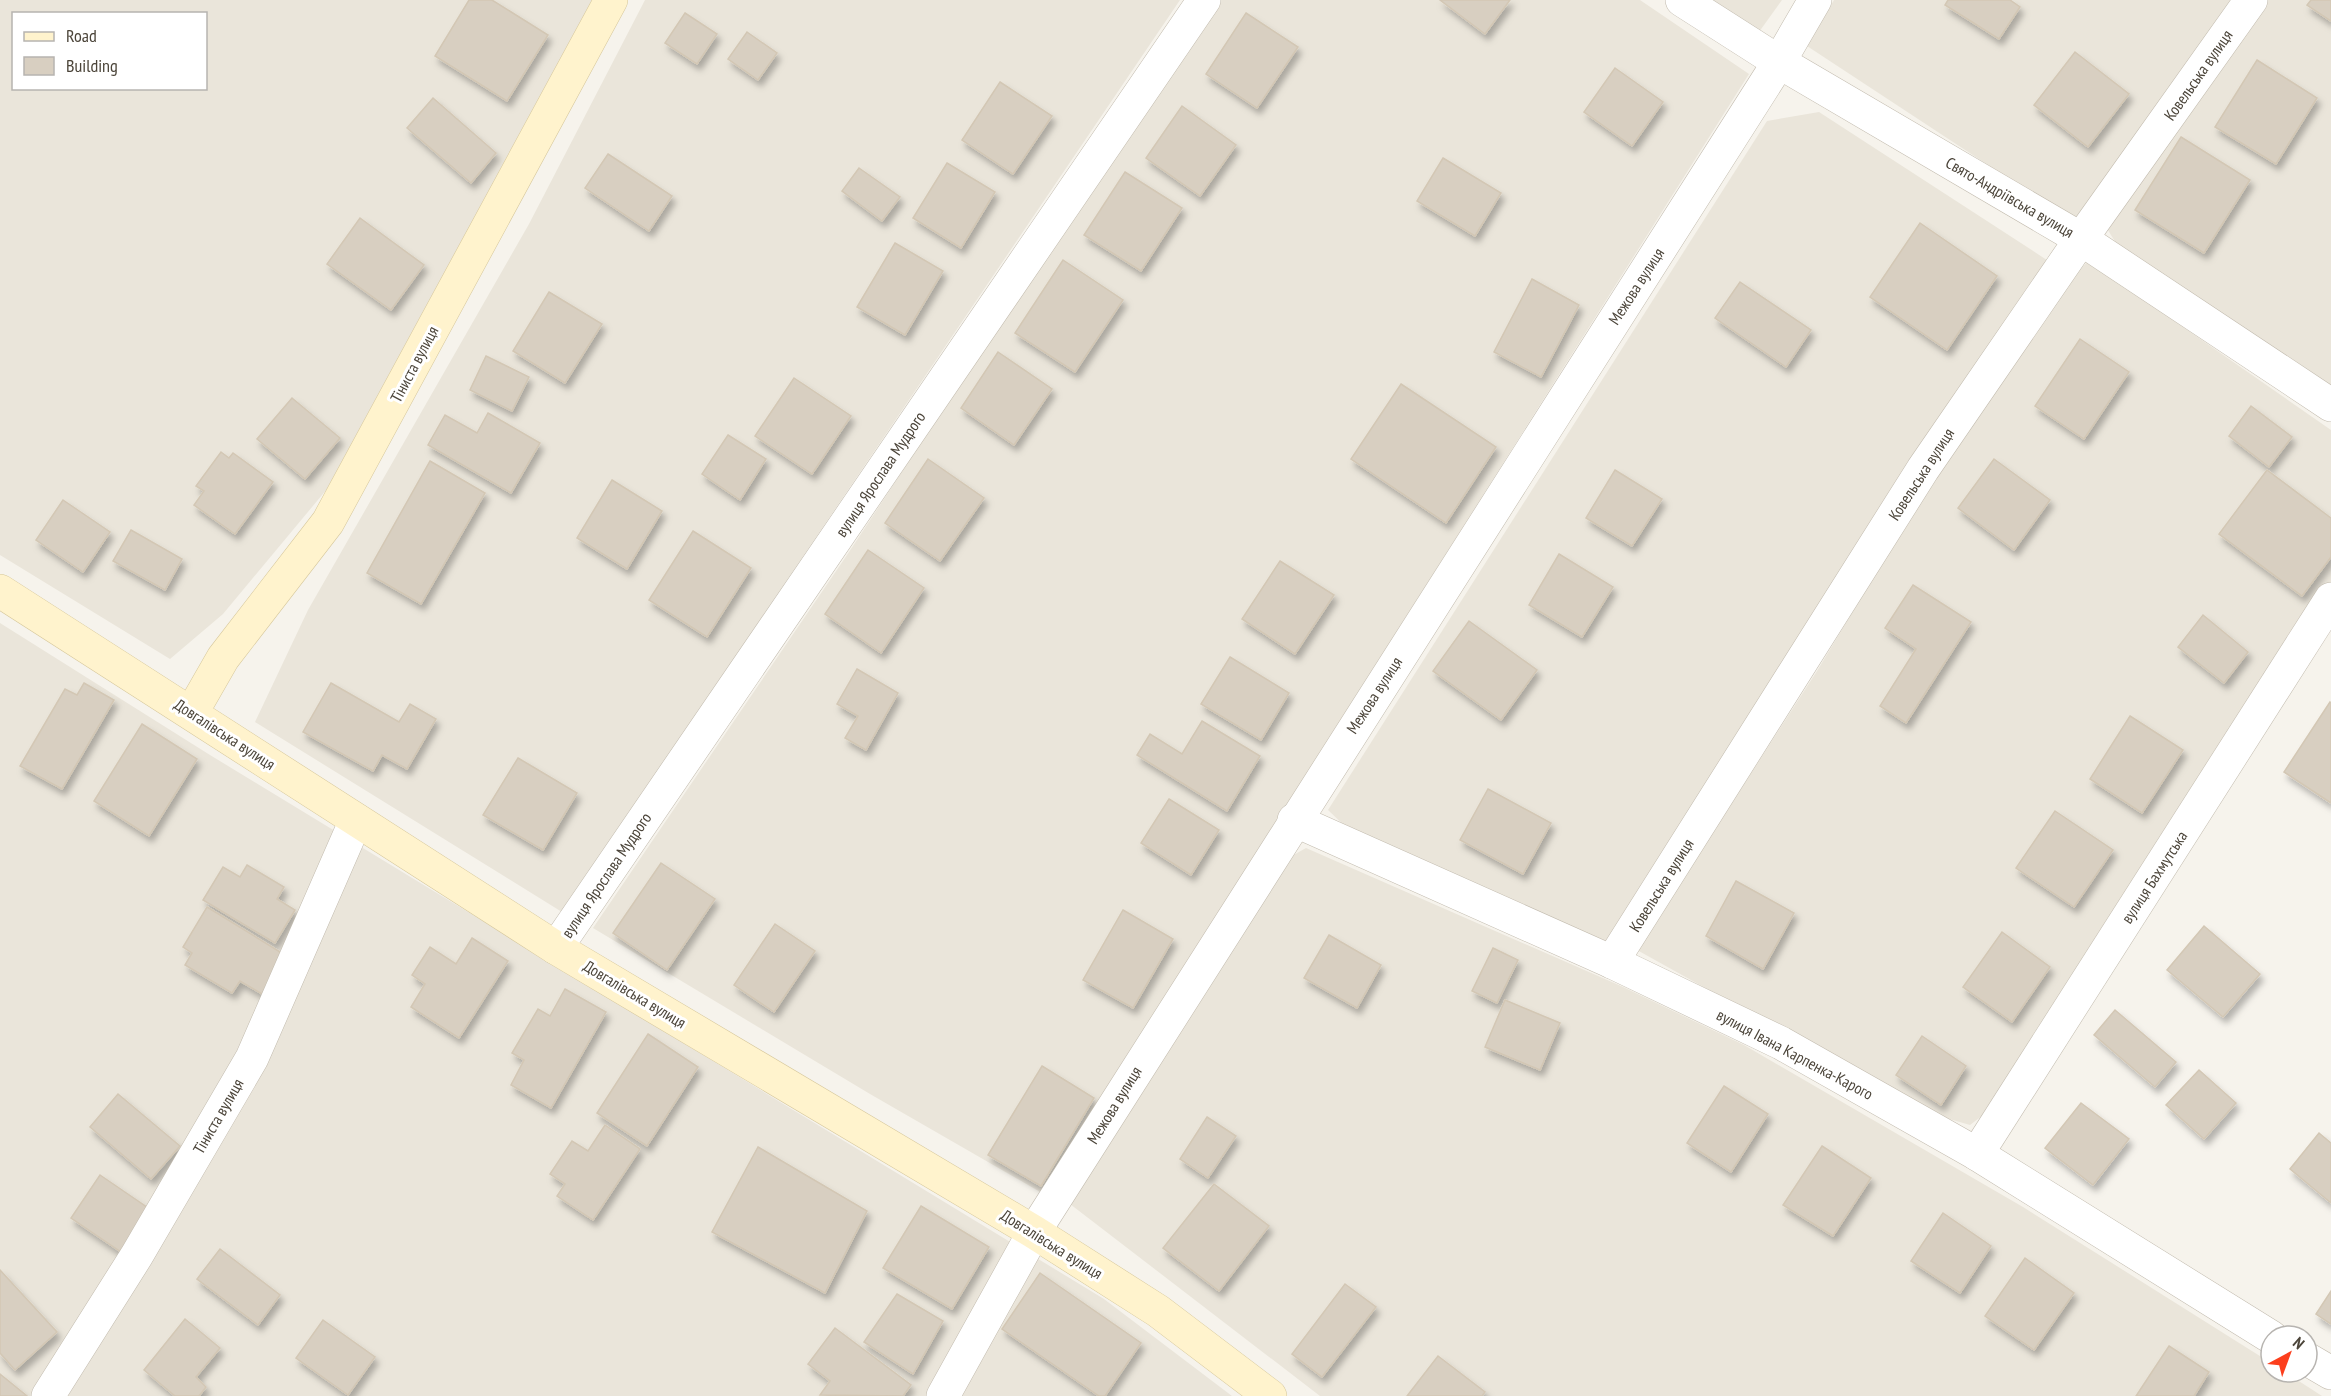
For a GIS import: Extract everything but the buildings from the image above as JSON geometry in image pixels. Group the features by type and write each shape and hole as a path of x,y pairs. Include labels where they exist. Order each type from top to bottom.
{"street":[{"name":"Тіниста вулиця","path":"192,712 223,658 328,522 611,0"},
{"name":"вулиця Ярослава Мудрого","path":"556,948 1204,0"},
{"name":"Свято-Андріївська вулиця","path":"1682,0 1779,62 2081,239 2331,405"},
{"name":"Межова вулиця","path":"943,1396 1034,1232 1294,820 1779,62 1815,0"},
{"name":"Ковельська вулиця","path":"1612,962 1923,469 2081,239 2251,0"},
{"name":"Довгалівська вулиця","path":"0,591 192,712 556,948 1034,1232 1158,1311 1270,1396"},
{"name":"вулиця Бахмутська","path":"1977,1154 2331,599"},
{"name":"Тіниста вулиця","path":"48,1396 137,1255 252,1058 356,820"},
{"name":"вулиця Івана Карпенка-Карого","path":"1294,820 1612,962 1781,1042 1977,1154 2259,1330"}],"shaded area":[{"path":"0,0 595,0 332,483 223,614 170,659 0,555"},
{"path":"645,0 1180,0 562,912 255,722 308,610 529,224"},
{"path":"1220,0 1640,0 1749,74 1042,1193 870,1094 593,928 847,555 1055,240"},
{"path":"1708,0 1782,0 1759,32"},
{"path":"1834,0 2235,0 2073,221 1807,46"},
{"path":"2262,0 2331,0 2331,388 2122,253 2103,222"},
{"path":"1819,112 2050,262 1611,937 1596,945 1351,832 1328,810 1767,121"},
{"path":"2088,261 2331,430 2331,589 1987,1112 1970,1125 1932,1114 1637,950 1817,671 1957,439 2054,298"},
{"path":"0,623 210,755 1104,1299 1232,1396 0,1396"},
{"path":"1306,848 1621,986 1744,1045 2023,1207 2259,1355 2259,1384 2304,1384 2322,1396 1320,1396 1070,1204 1290,857"}]}
